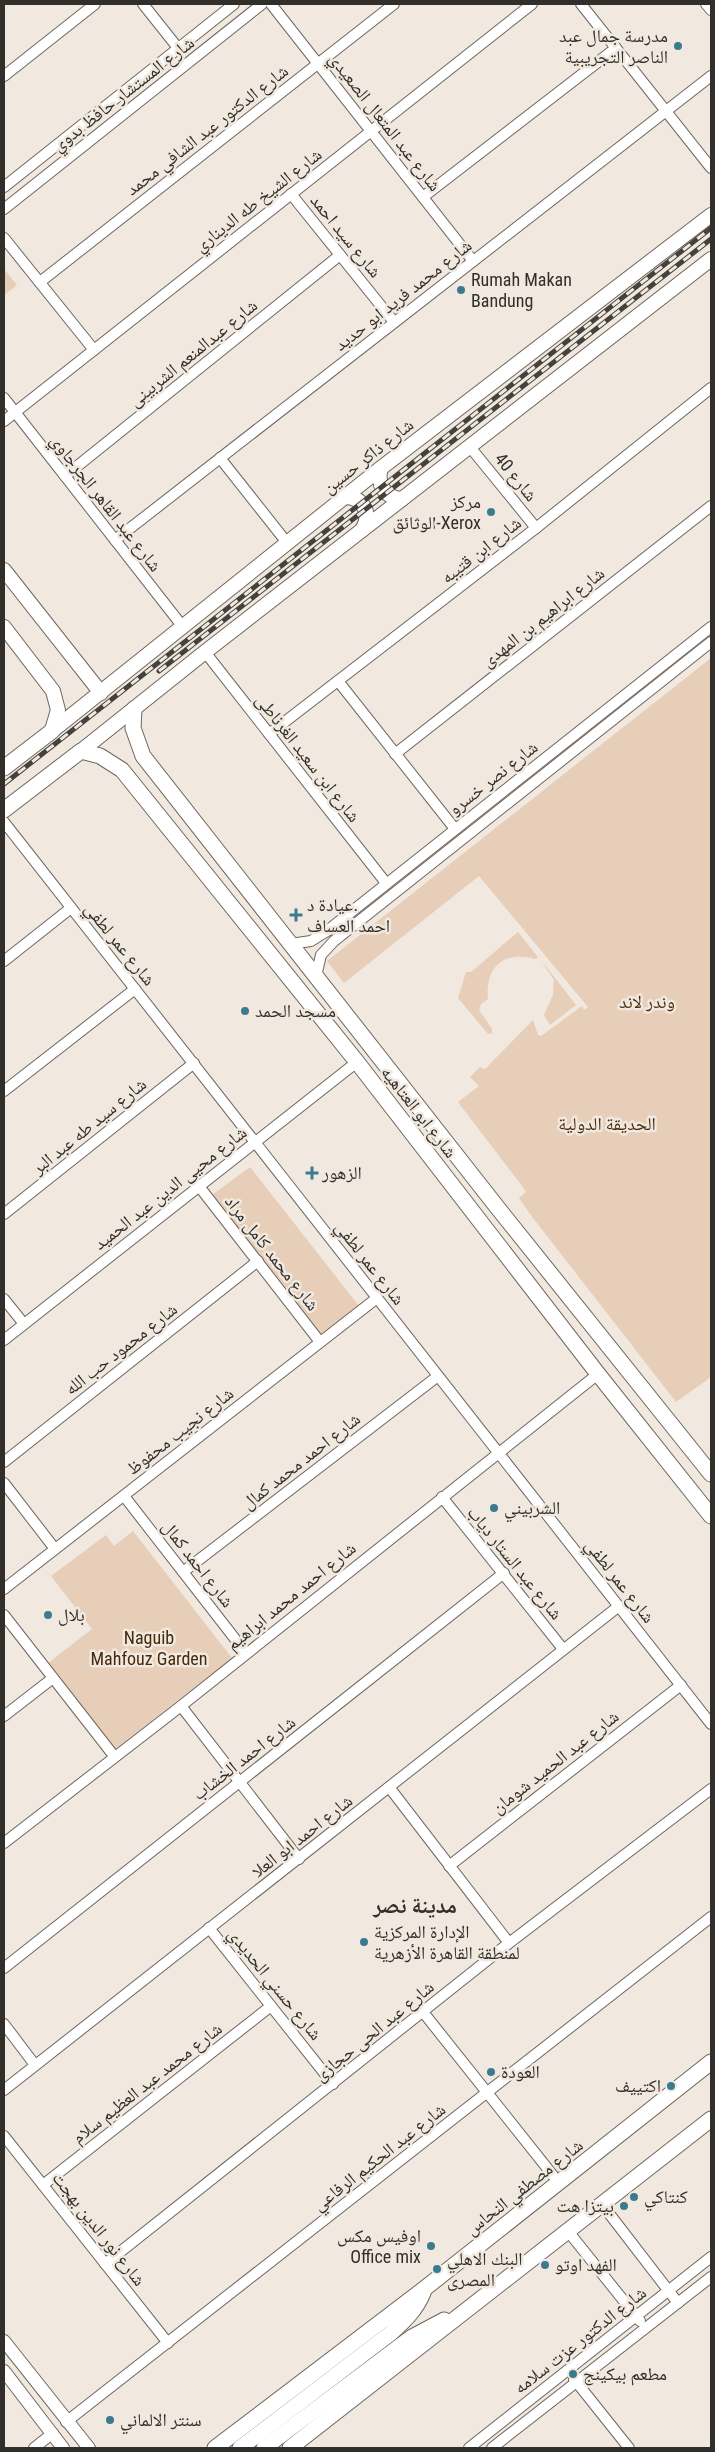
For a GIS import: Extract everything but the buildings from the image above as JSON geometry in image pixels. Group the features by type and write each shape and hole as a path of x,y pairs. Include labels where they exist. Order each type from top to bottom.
{"main road":[{"name":"شارع ذاكر حسين","path":"52,731 381,468 711,215"},
{"path":"4,810 711,259"},
{"path":"381,468 379,478 381,487 388,495 402,499"},
{"path":"346,497 355,499 365,508 367,517 362,530"},
{"path":"4,570 100,693"},
{"path":"4,627 53,691 58,710 52,731 4,768"},
{"name":"شارع ابو العتاهيه","path":"134,709 133,728 143,756 711,1474"},
{"name":"شارع ابو العتاهيه","path":"81,751 100,756 122,770 357,1062 598,1374 711,1516"},
{"path":"122,770 121,762 125,755 136,752 143,756"},
{"name":"شارع مصطفي النحاس","path":"216,2448 424,2289 711,2062"},
{"path":"692,2077 711,2077"},
{"path":"290,2448 601,2203 711,2119"},
{"path":"240,2448 391,2333 418,2304 424,2289"},
{"path":"264,2448 412,2337 442,2320 457,2318"}],"street":[{"path":"4,76 95,4"},
{"path":"143,4 178,48"},
{"name":"شارع المستشار حافظ بدوي","path":"4,188 234,4"},
{"name":"شارع المستشار حافظ بدوي","path":"4,209 262,4"},
{"name":"شارع عبد المتعال الصعيدي","path":"271,4 473,261"},
{"name":"شارع الدكتور عبد الشافي محمد","path":"40,282 394,4"},
{"name":"شارع الشيخ طه الديناري","path":"4,421 532,4"},
{"path":"581,4 711,168"},
{"path":"706,4 711,10"},
{"path":"423,197 616,48"},
{"name":"شارع محمد فريد ابو حديد","path":"115,540 711,76"},
{"name":"شارع سيد احمد","path":"291,194 394,322"},
{"path":"4,238 94,350"},
{"name":"شارع عبدالمنعم الشربينى","path":"65,476 340,255"},
{"name":"شارع ابن قتيبه","path":"269,734 536,528 711,388"},
{"name":"شارع عبد القاهر الجرجاوي","path":"4,398 183,627"},
{"name":"شارع 40","path":"470,447 536,528"},
{"path":"220,458 288,544"},
{"name":"شارع ابراهيم بن المهدى","path":"395,754 711,506"},
{"name":"شارع نصر خسرو","path":"290,944 311,941 327,931 711,627"},
{"name":"شارع نصر خسرو","path":"316,976 321,955 334,941 711,642"},
{"name":"شارع ابن سعيد الغرناطى","path":"205,652 386,883"},
{"path":"338,680 455,829"},
{"name":"شارع عمر لطفي","path":"4,822 711,1724"},
{"path":"4,960 71,908"},
{"path":"327,931 327,938 334,941"},
{"path":"4,1091 135,988"},
{"name":"شارع محيى الدين عبد الحميد","path":"4,1340 198,1185 357,1062"},
{"name":"شارع سيد طه عبد البر","path":"4,1214 194,1063"},
{"name":"شارع محمد كامل مراد","path":"198,1185 320,1342"},
{"name":"شارع محمود حب الله","path":"4,1462 258,1261"},
{"path":"4,1298 24,1324"},
{"name":"شارع نجيب محفوظ","path":"4,1589 377,1298"},
{"name":"شارع احمد محمد ابراهيم","path":"4,1843 181,1706 598,1374"},
{"name":"شارع احمد محمد كمال","path":"183,1572 438,1376"},
{"path":"4,1483 55,1549"},
{"name":"شارع احمد كمال","path":"124,1496 246,1653"},
{"name":"شارع عبد الستار دياب","path":"442,1497 563,1649"},
{"name":"شارع احمد الخشاب","path":"4,1968 504,1573"},
{"name":"شارع احمد ابو العلا","path":"4,2090 619,1606"},
{"path":"4,1615 114,1756"},
{"path":"4,1716 52,1678"},
{"name":"شارع عبد الحميد شومان","path":"450,1866 681,1685"},
{"path":"181,1706 298,1859"},
{"path":"389,1787 509,1944"},
{"name":"شارع عبد الحى حجازى","path":"105,2264 509,1944 711,1789"},
{"name":"شارع عبد الحكيم الرفاعي","path":"66,2422 711,1917"},
{"name":"شارع حسني الحديدي","path":"209,1928 334,2084"},
{"name":"شارع محمد عبد العظيم سلام","path":"43,2185 271,2006"},
{"path":"423,2012 559,2183"},
{"path":"4,2024 35,2065"},
{"name":"شارع نور الدين بهجت","path":"4,2136 168,2343"},
{"path":"601,2203 678,2303"},
{"path":"567,2230 645,2328"},
{"name":"شارع الدكتور عزت سلامه","path":"469,2448 711,2258"},
{"name":"شارع الدكتور عزت سلامه","path":"492,2448 711,2277"},
{"path":"4,2341 66,2422 89,2448"},
{"path":"4,2371 63,2448"},
{"path":"567,2371 629,2448"},
{"path":"34,2448 53,2433"}],"green space":[{"path":"4,269 17,285 4,295"},
{"name":"الحديقة الدولية","path":"711,658 711,1377 676,1402 533,1218 519,1198 526,1192 458,1102 479,1086 470,1077 480,1067 485,1069 533,1020 538,1035 541,1036 582,1006 584,1010 588,1007 479,876 344,983 327,961"},
{"path":"518,932 538,957 535,959 514,957 498,964 493,970 488,988 488,999 481,1004 479,1010 492,1029 492,1033 488,1034 458,998 466,972 471,972"},
{"path":"541,960 576,1005 550,1025 544,1015 553,995 554,980"},
{"path":"250,1167 359,1306 318,1336 208,1198"},
{"name":"Naguib Mahfouz Garden","path":"133,1531 232,1658 114,1750 47,1664 92,1629 51,1576 106,1535 114,1546"}],"railway":[{"path":"4,784 711,228"},
{"path":"159,671 711,239"}],"place":[{"name":"مدرسة جمال عبد الناصر التجريبية","path":"678,46"},
{"name":"Rumah Makan Bandung","path":"461,290"},
{"name":"مركز الوثائق-Xerox","path":"491,512"},
{"name":"عيادة د. احمد العساف","path":"296,915"},
{"name":"مسجد الحمد","path":"245,1011"},
{"name":"الزهور","path":"312,1173"},
{"name":"الشربيني","path":"494,1508"},
{"name":"بلال","path":"48,1615"},
{"name":"الإدارة المركزية لمنطقة القاهرة الأزهرية","path":"364,1942"},
{"name":"العودة","path":"491,2072"},
{"name":"اكتييف","path":"671,2086"},
{"name":"كنتاكي","path":"634,2197"},
{"name":"بيتزا هت","path":"624,2206"},
{"name":"اوفيس مكس Office mix","path":"431,2246"},
{"name":"الفهد اوتو","path":"545,2265"},
{"name":"البنك الاهلي المصرى","path":"437,2269"},
{"name":"مطعم بيكينج","path":"573,2374"},
{"name":"سنتر الالماني","path":"110,2420"}],"district":[{"name":"مدينة نصر","path":"415,1905"}],"park label":[{"name":"وندر لاند","path":"647,1002"}]}
